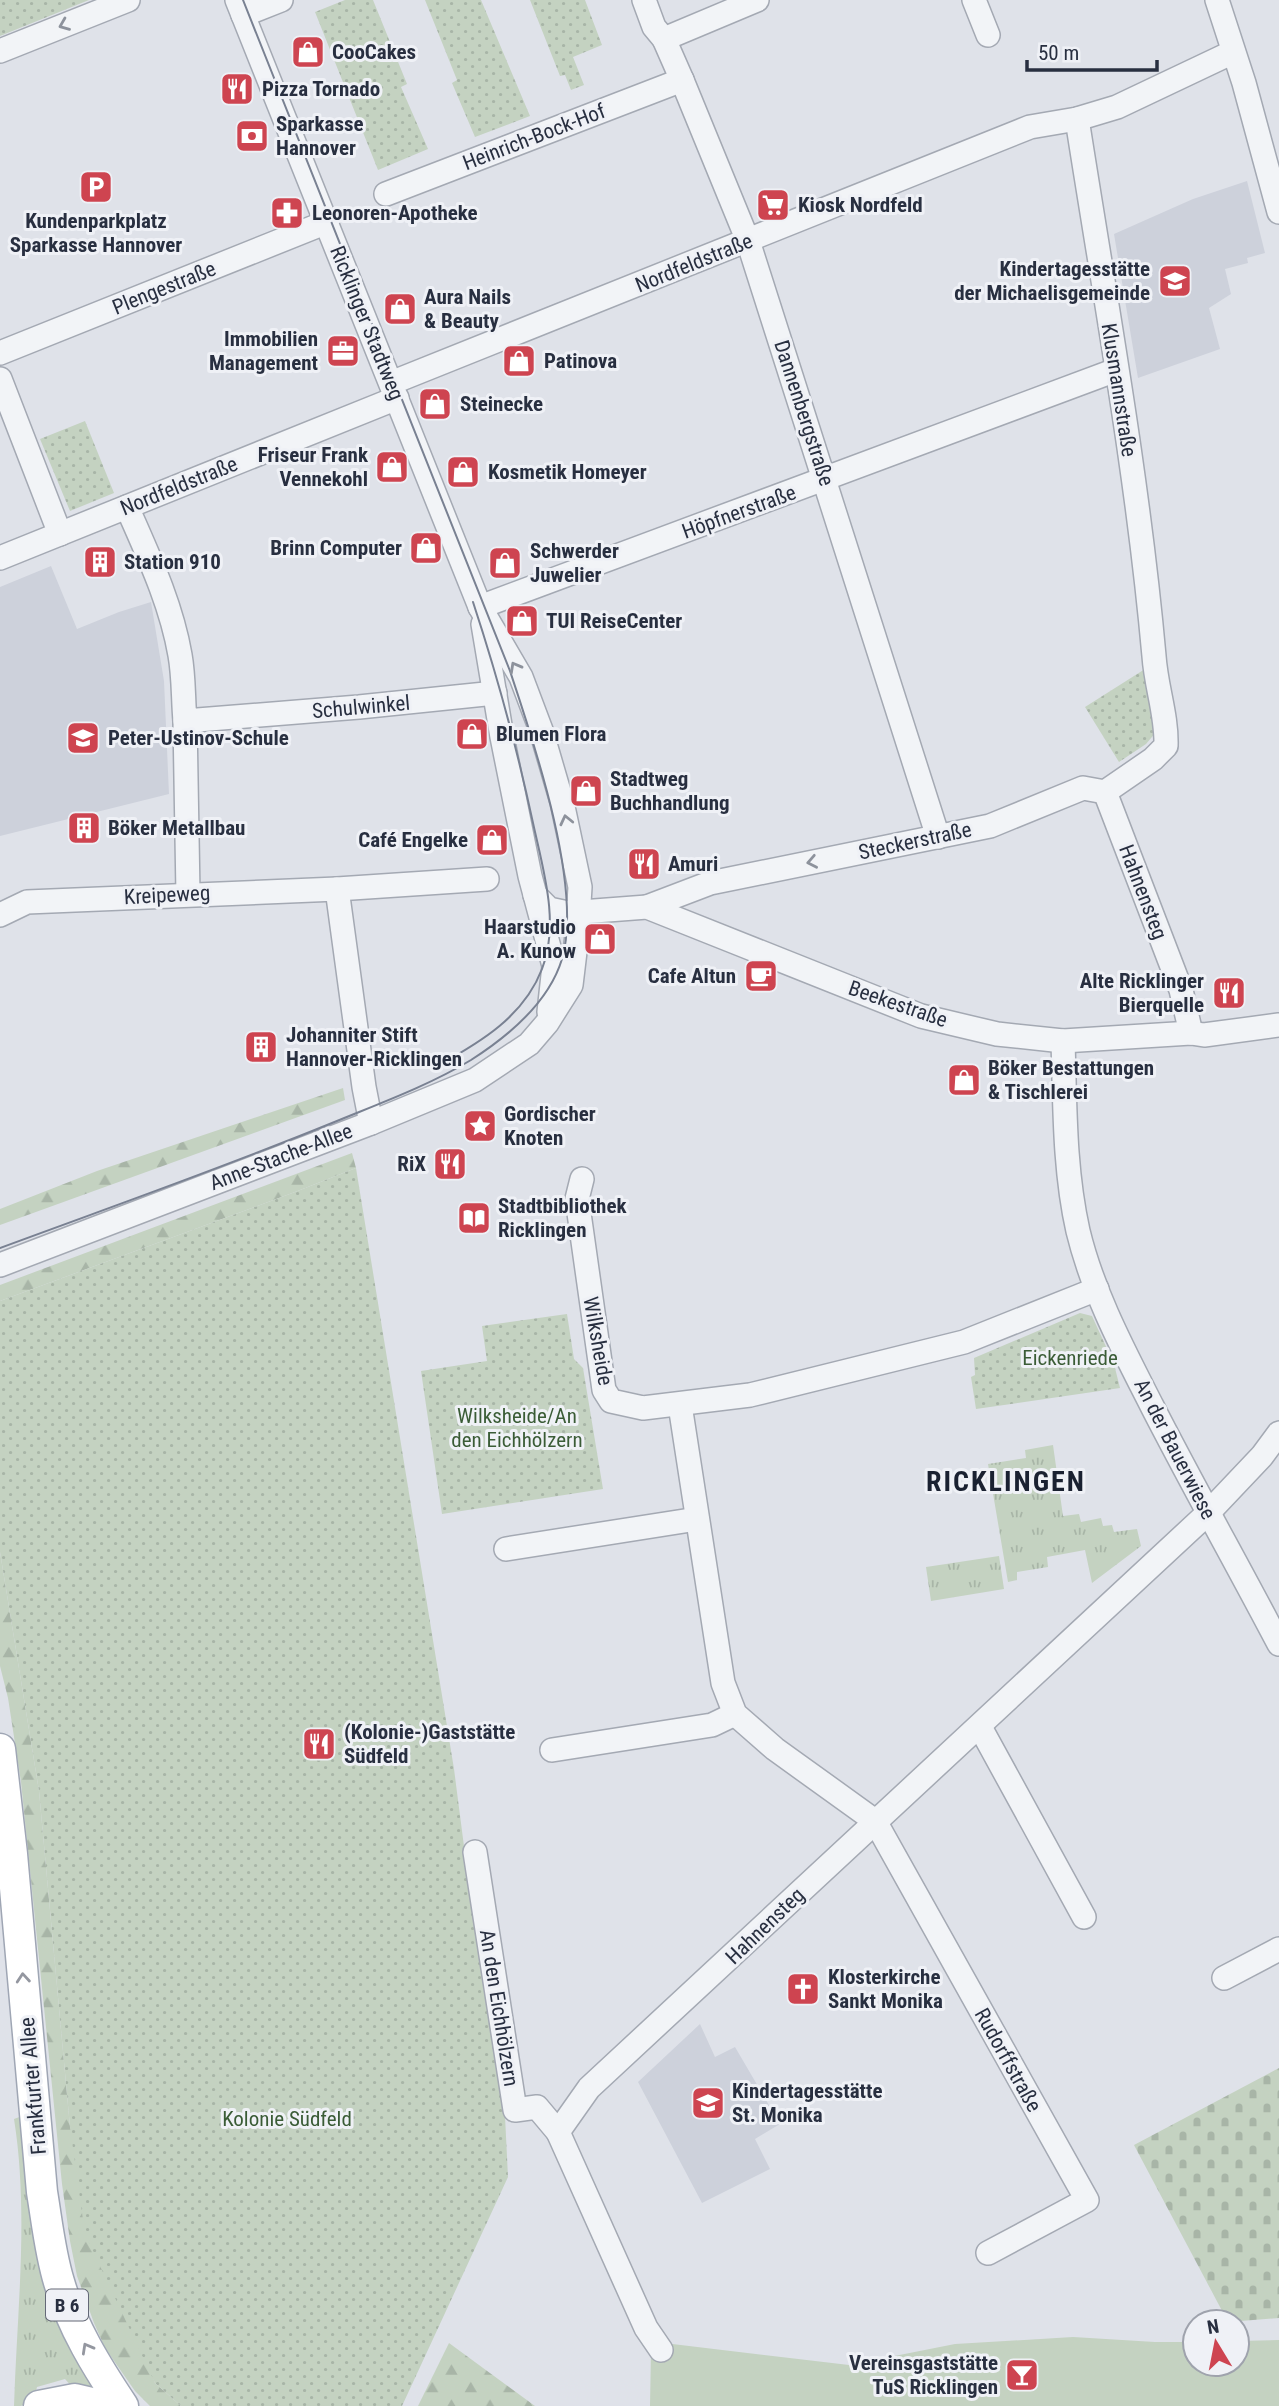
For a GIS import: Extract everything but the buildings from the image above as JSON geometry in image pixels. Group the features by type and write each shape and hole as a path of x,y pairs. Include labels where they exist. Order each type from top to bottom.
{"main road":[{"name":"Frankfurter Allee","path":"0,1749 42,2192 51,2247 59,2282 74,2322 85,2346 123,2406"},
{"path":"39,2406 75,2399 105,2406"}],"street":[{"path":"0,51 128,0"},
{"path":"240,8 281,0"},
{"name":"Dannenbergstraße","path":"644,0 654,27 664,39 682,80 748,241 938,837"},
{"path":"664,39 757,0"},
{"path":"974,0 988,35"},
{"path":"1217,0 1279,212"},
{"name":"Ricklinger Stadtweg","path":"240,8 480,607 521,677 541,730 562,802 580,887"},
{"path":"1077,120 1117,107 1233,52"},
{"name":"Heinrich-Bock-Hof","path":"386,194 682,80"},
{"name":"Nordfeldstraße","path":"0,558 127,507 748,241 1030,127 1077,120"},
{"name":"Klusmannstraße","path":"1077,120 1141,540 1152,620 1154,659 1167,724 1166,746 1153,759 1105,792"},
{"name":"Plengestraße","path":"0,353 327,222"},
{"name":"Höpfnerstraße","path":"480,607 1116,370"},
{"path":"0,379 60,534"},
{"path":"127,507 158,576 181,657 188,894"},
{"name":"Ricklinger Stadtweg","path":"480,607 535,895"},
{"name":"Schulwinkel","path":"184,721 495,693"},
{"name":"Steckerstraße","path":"647,907 710,883 990,826 1083,788 1105,792"},
{"name":"Hahnensteg","path":"1105,792 1181,990 1191,1033"},
{"name":"Kreipeweg","path":"0,915 27,902 337,889 486,879"},
{"name":"Anne-Stache-Allee","path":"0,1265 371,1123 475,1080 529,1044 547,1023 571,985 580,887"},
{"path":"337,889 371,1123"},
{"name":"Anne-Stache-Allee","path":"535,895 552,959 554,977 547,1023"},
{"name":"Beekestraße","path":"535,895 549,909 568,913 647,907 921,1016 997,1034 1063,1041 1191,1033 1204,1035 1279,1025"},
{"name":"Anne-Stache-Allee","path":"552,959 567,928 579,912"},
{"name":"An der Bauerwiese","path":"1063,1041 1069,1186 1079,1232 1097,1289 1120,1342 1279,1644"},
{"name":"Wilksheide","path":"582,1179 577,1199 604,1390 611,1401 627,1406 643,1408 680,1405"},
{"path":"876,1821 775,1749 735,1714 723,1683 680,1405 750,1395 937,1350 964,1342 1097,1289"},
{"name":"Hahnensteg","path":"558,2132 589,2088 1208,1513 1262,1456 1279,1433"},
{"path":"506,1549 697,1519"},
{"path":"552,1750 712,1725 735,1714"},
{"path":"980,1727 1084,1917"},
{"name":"Rudorffstraße","path":"876,1821 1087,2200 988,2253"},
{"name":"An den Eichhölzern","path":"475,1852 515,2110 537,2107 558,2132"},
{"path":"1224,1978 1279,1949"},
{"path":"558,2132 646,2328 661,2350"}],"shaded area":[{"name":"Kindertagesstätte der Michaelisgemeinde","path":"1247,181 1265,253 1247,258 1248,263 1225,269 1231,294 1209,308 1220,349 1138,378 1114,234 1193,199"},
{"name":"Peter-Ustinov-Schule","path":"51,566 77,629 151,602 164,681 169,794 0,836 0,587"},
{"name":"Kindertagesstätte St. Monika","path":"700,2024 715,2057 735,2047 780,2124 755,2139 770,2169 702,2203 638,2082"}],"green space":[{"path":"0,0 89,0 0,36"},
{"path":"345,0 373,0 407,84 401,87 428,149 378,170 315,12"},
{"path":"425,0 481,0 530,116 475,137 452,83 457,80"},
{"path":"530,0 585,0 602,45 573,57 584,85 571,90 565,75 560,76"},
{"path":"85,421 114,493 70,511 40,439"},
{"path":"1145,669 1157,731 1146,744 1119,762 1085,707"},
{"path":"343,1088 345,1100 0,1225 0,1209 97,1171"},
{"path":"352,1153 356,1168 0,1301 0,1285"},
{"name":"Kolonie Südfeld","path":"356,1168 454,1769 505,2116 508,2177 402,2406 181,2406 155,2383 85,2234 70,2127 39,1791 0,1552 0,1301"},
{"name":"Eickenriede","path":"1080,1313 1092,1316 1114,1364 1120,1388 976,1409 971,1377 975,1375 974,1358"},
{"name":"Wilksheide/An den Eichhölzern","path":"567,1314 574,1359 583,1368 603,1489 442,1514 421,1371 487,1361 482,1326"},
{"path":"1053,1445 1063,1516 1079,1514 1081,1522 1101,1518 1103,1526 1112,1525 1114,1532 1137,1529 1141,1546 1092,1583 1085,1550 1047,1557 1048,1567 1017,1572 1017,1580 1008,1582 988,1464 1026,1458 1025,1450"},
{"path":"0,1552 39,1791 70,2127 155,2383 181,2406 150,2406 135,2391 105,2348 77,2276 62,2184 21,1782 8,1698 0,1666"},
{"path":"999,1556 1004,1589 931,1601 926,1567"},
{"path":"1279,2068 1279,2318 1251,2320 1251,2308 1221,2308 1134,2145"},
{"path":"22,2116 104,2391 74,2389 65,2379 37,2387 34,2399 21,2406 14,2406 21,2262 21,2190 14,2119"},
{"path":"1073,2337 1181,2342 1181,2378 1251,2378 1251,2341 1279,2340 1279,2406 650,2406 651,2351 664,2343 849,2365 955,2344"},
{"path":"449,2343 535,2406 418,2406"}],"tram line":[{"path":"0,1248 249,1156 438,1078 485,1051 525,1017 547,990 562,959 567,929 561,855 543,775 510,671 243,0"},
{"path":"439,1065 500,1026 524,1001 542,969 550,933 545,877 527,795 506,712 473,602"}],"place":[{"name":"CooCakes","path":"308,52"},
{"name":"Pizza Tornado","path":"237,89"},
{"name":"Sparkasse Hannover","path":"252,136"},
{"name":"Kundenparkplatz Sparkasse Hannover","path":"96,187"},
{"name":"Kiosk Nordfeld","path":"773,205"},
{"name":"Leonoren-Apotheke","path":"287,213"},
{"name":"Kindertagesstätte der Michaelisgemeinde","path":"1175,281"},
{"name":"Aura Nails & Beauty","path":"400,309"},
{"name":"Immobilien Management","path":"343,351"},
{"name":"Patinova","path":"519,361"},
{"name":"Steinecke","path":"435,404"},
{"name":"Friseur Frank Vennekohl","path":"392,467"},
{"name":"Kosmetik Homeyer","path":"463,472"},
{"name":"Brinn Computer","path":"426,548"},
{"name":"Station 910","path":"100,562"},
{"name":"Schwerder Juwelier","path":"505,563"},
{"name":"TUI ReiseCenter","path":"522,621"},
{"name":"Blumen Flora","path":"472,734"},
{"name":"Peter-Ustinov-Schule","path":"83,738"},
{"name":"Stadtweg Buchhandlung","path":"586,791"},
{"name":"Böker Metallbau","path":"84,828"},
{"name":"Café Engelke","path":"492,840"},
{"name":"Amuri","path":"644,864"},
{"name":"Haarstudio A. Kunow","path":"600,939"},
{"name":"Cafe Altun","path":"761,976"},
{"name":"Alte Ricklinger Bierquelle","path":"1229,993"},
{"name":"Johanniter Stift Hannover-Ricklingen","path":"261,1047"},
{"name":"Böker Bestattungen & Tischlerei","path":"964,1080"},
{"name":"Gordischer Knoten","path":"480,1126"},
{"name":"RiX","path":"450,1164"},
{"name":"Stadtbibliothek Ricklingen","path":"474,1218"},
{"name":"(Kolonie-)Gaststätte Südfeld","path":"319,1744"},
{"name":"Klosterkirche Sankt Monika","path":"803,1989"},
{"name":"Kindertagesstätte St. Monika","path":"708,2103"},
{"name":"Vereinsgaststätte TuS Ricklingen","path":"1022,2375"}],"district":[{"name":"RICKLINGEN","path":"1006,1481"}]}
